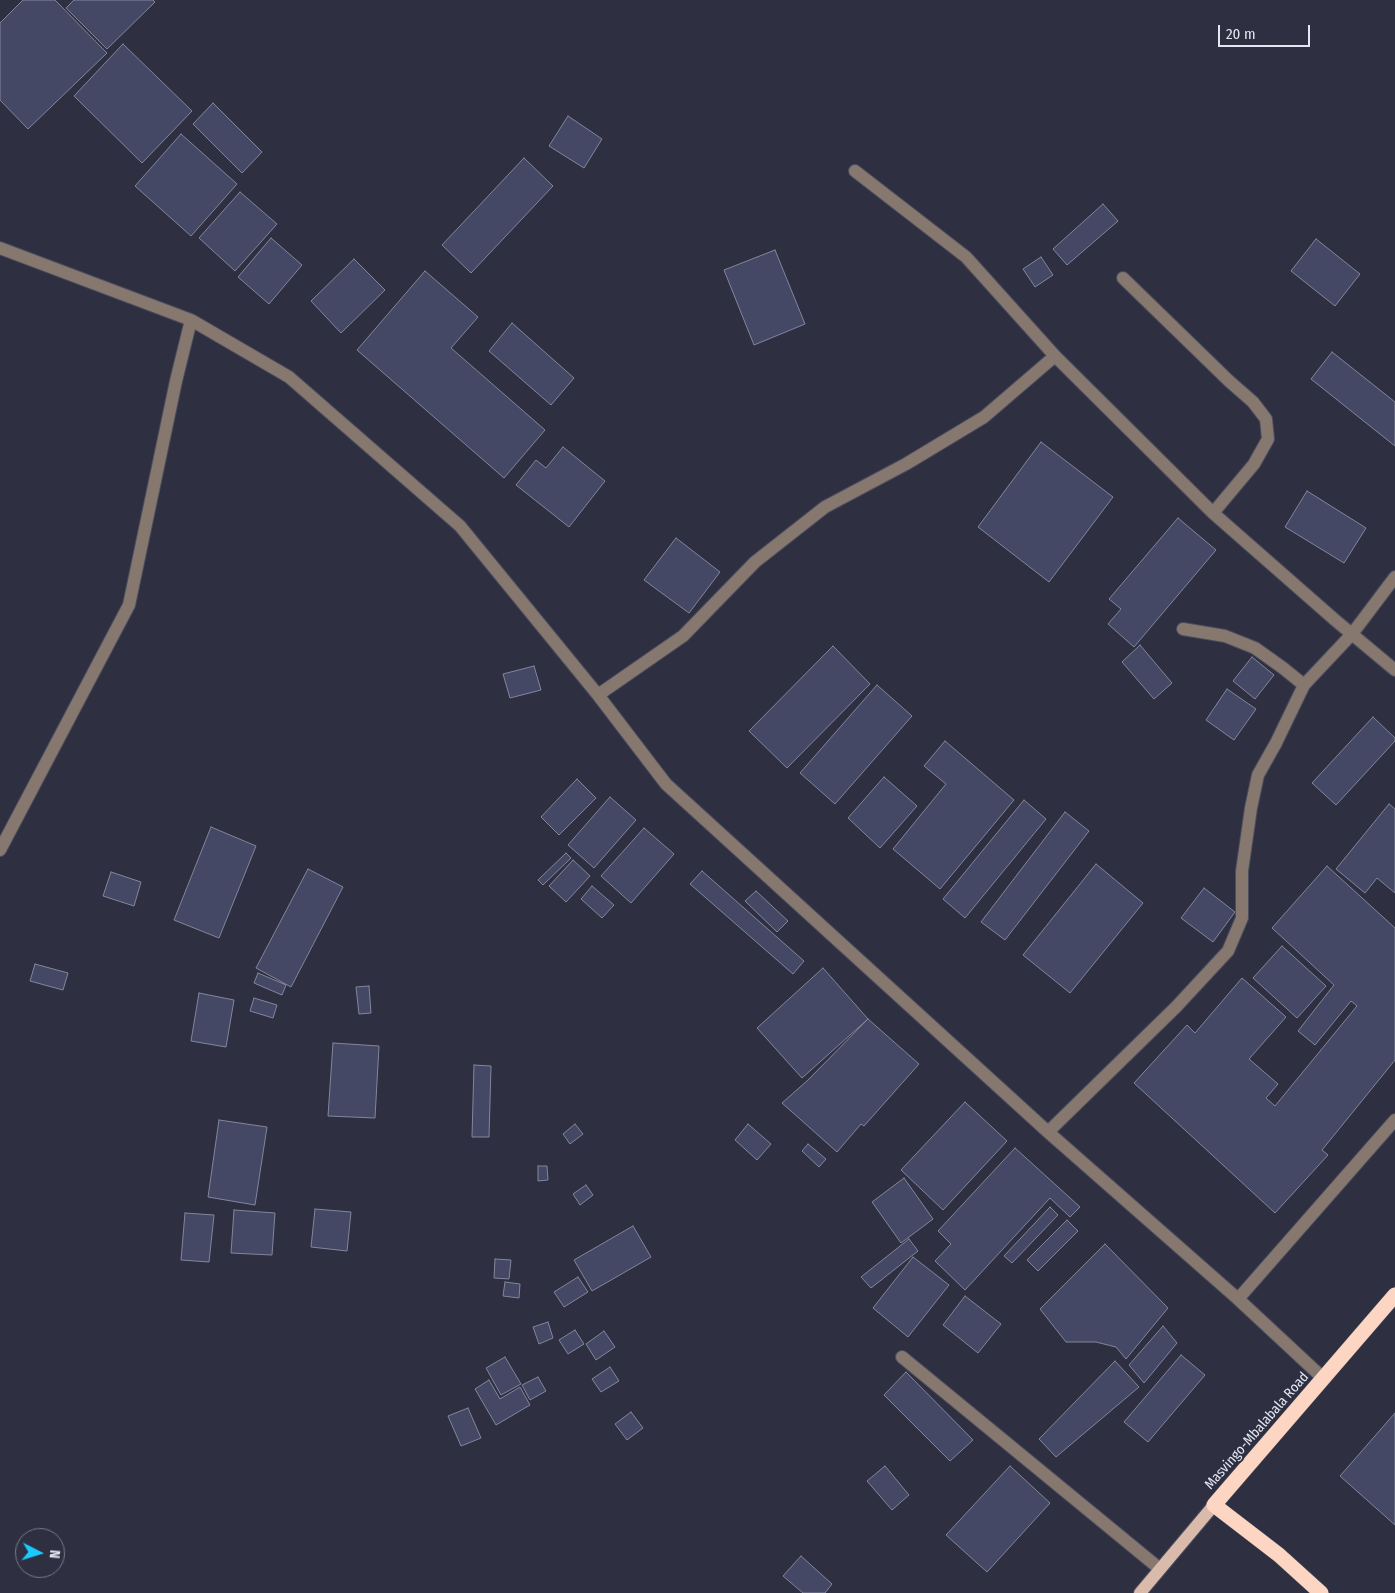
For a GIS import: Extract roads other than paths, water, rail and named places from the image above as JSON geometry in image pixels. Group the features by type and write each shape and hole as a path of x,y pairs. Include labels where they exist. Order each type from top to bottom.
{"highway":[{"name":"Masvingo-Mbalabala Road","path":"1321,1593 1279,1555 1214,1505 1395,1295"}],"main road":[{"path":"1140,1593 1214,1505"}],"street":[{"path":"855,171 966,257 1055,356 1213,514 1395,670"},
{"path":"0,248 191,320 289,378 460,526 598,695 666,784 1048,1132 1238,1299 1324,1379"},
{"path":"1123,278 1253,402 1266,419 1268,439 1254,464 1213,514"},
{"path":"0,850 129,604 191,320"},
{"path":"598,695 683,636 755,562 825,507 906,464 984,417 1055,356"},
{"path":"1048,1132 1176,1007 1228,951 1242,918 1242,871 1258,775 1276,744 1304,685 1352,634 1395,577"},
{"path":"1183,629 1225,636 1255,648 1304,685"},
{"path":"1238,1299 1395,1120"},
{"path":"902,1357 1160,1569"}]}
